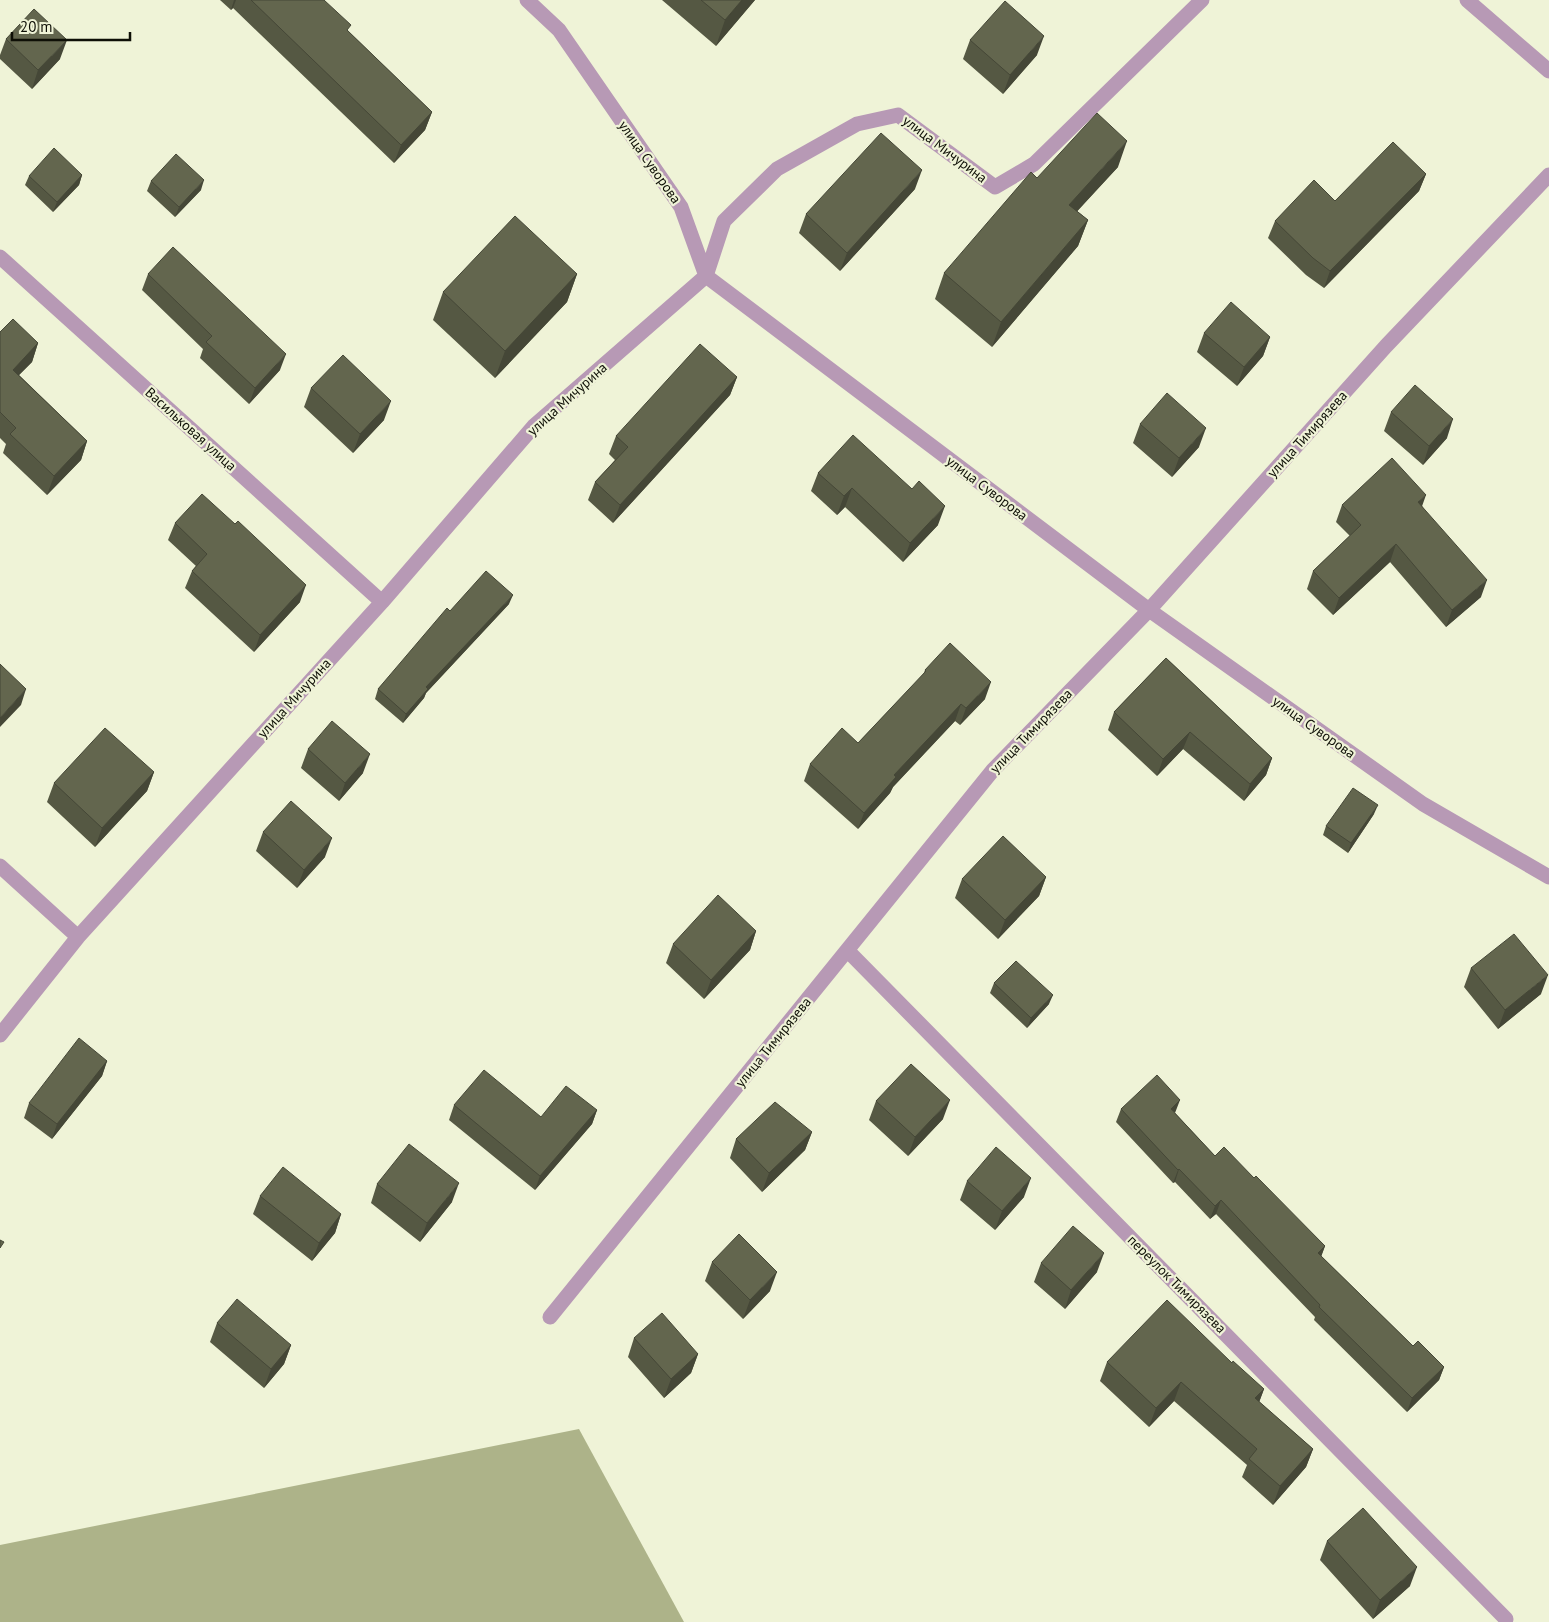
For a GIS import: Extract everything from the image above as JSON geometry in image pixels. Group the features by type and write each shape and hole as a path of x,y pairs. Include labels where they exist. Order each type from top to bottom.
{"street":[{"name":"улица Суворова","path":"527,0 559,30 681,207 706,276 1149,610 1422,804 1549,877"},
{"name":"улица Мичурина","path":"0,1035 78,937 382,602 534,426 706,276 724,221 777,169 857,124 898,115 995,187 1034,164 1202,0"},
{"path":"1467,0 1549,72"},
{"name":"улица Тимирязева","path":"550,1317 993,770 1149,610 1386,346 1549,176"},
{"name":"Васильковая улица","path":"0,257 382,602"},
{"path":"0,866 78,937"},
{"name":"переулок Тимирязева","path":"847,950 1506,1619"}],"green space":[{"path":"579,1429 684,1622 0,1622 0,1545"}],"building":[{"path":"251,0 324,0 351,25 347,30 432,112 401,145"},
{"path":"701,0 742,0 725,20"},
{"path":"1005,1 1044,36 1010,75 970,40"},
{"path":"34,9 67,40 38,70 6,39"},
{"path":"1097,113 1127,141 1069,205 1088,220 1001,322 944,273 1031,172 1037,178"},
{"path":"881,133 922,170 847,253 806,214"},
{"path":"1393,142 1426,174 1330,271 1313,258 1275,221 1314,180 1335,201"},
{"path":"54,148 82,175 57,202 29,176"},
{"path":"176,154 204,180 179,207 151,181"},
{"path":"515,216 577,274 505,351 443,292"},
{"path":"173,247 286,354 255,388 206,342 212,336 148,274"},
{"path":"1231,302 1270,337 1244,367 1204,333"},
{"path":"13,319 38,343 13,370 87,441 54,476 10,434 16,428 0,412 0,332"},
{"path":"700,344 737,377 620,505 595,482 628,447 616,436"},
{"path":"343,355 391,401 360,434 311,388"},
{"path":"1415,385 1453,419 1429,446 1391,412"},
{"path":"1167,393 1206,428 1179,458 1140,424"},
{"path":"853,435 912,489 919,481 945,506 910,543 852,488 844,496 818,473"},
{"path":"1392,458 1426,495 1418,502 1487,580 1452,610 1396,544 1339,598 1313,571 1361,525 1342,505"},
{"path":"202,494 235,524 238,521 306,585 260,635 192,571 207,554 175,523"},
{"path":"486,571 513,595 426,687 428,689 406,714 378,689 447,608 450,611"},
{"path":"950,643 991,682 966,708 961,704 894,775 896,777 864,813 810,764 842,728 858,743"},
{"path":"1166,658 1272,758 1250,784 1190,732 1163,759 1114,712"},
{"path":"0,664 26,689 0,718"},
{"path":"332,721 370,754 345,783 308,749"},
{"path":"105,728 154,772 102,828 54,783"},
{"path":"1353,788 1378,805 1351,843 1326,826"},
{"path":"291,801 332,838 304,870 263,832"},
{"path":"1003,836 1046,877 1005,920 962,879"},
{"path":"718,895 756,931 711,980 673,944"},
{"path":"1514,934 1548,975 1505,1010 1471,968"},
{"path":"1016,961 1053,995 1031,1018 994,983"},
{"path":"79,1038 107,1061 57,1124 29,1103"},
{"path":"911,1064 950,1100 915,1137 876,1101"},
{"path":"484,1070 541,1117 566,1086 597,1110 540,1176 454,1105"},
{"path":"1157,1075 1180,1100 1171,1109 1215,1156 1224,1147 1254,1178 1256,1176 1325,1246 1318,1253 1413,1346 1418,1341 1444,1367 1412,1398 1319,1307 1320,1305 1221,1200 1215,1206 1178,1170 1121,1109"},
{"path":"775,1102 812,1132 769,1173 736,1139"},
{"path":"409,1144 459,1183 427,1223 377,1184"},
{"path":"996,1147 1031,1178 1002,1211 967,1181"},
{"path":"283,1167 341,1214 319,1243 260,1196"},
{"path":"1073,1226 1104,1253 1071,1290 1041,1263"},
{"path":"739,1234 777,1272 750,1300 712,1262"},
{"path":"0,1240 4,1242 0,1248"},
{"path":"237,1299 291,1345 271,1369 217,1323"},
{"path":"1167,1300 1232,1363 1233,1361 1264,1389 1255,1398 1313,1449 1280,1486 1249,1459 1257,1449 1181,1382 1156,1408 1107,1362"},
{"path":"662,1313 698,1354 671,1379 634,1338"},
{"path":"1363,1508 1417,1567 1380,1600 1327,1541"}]}
